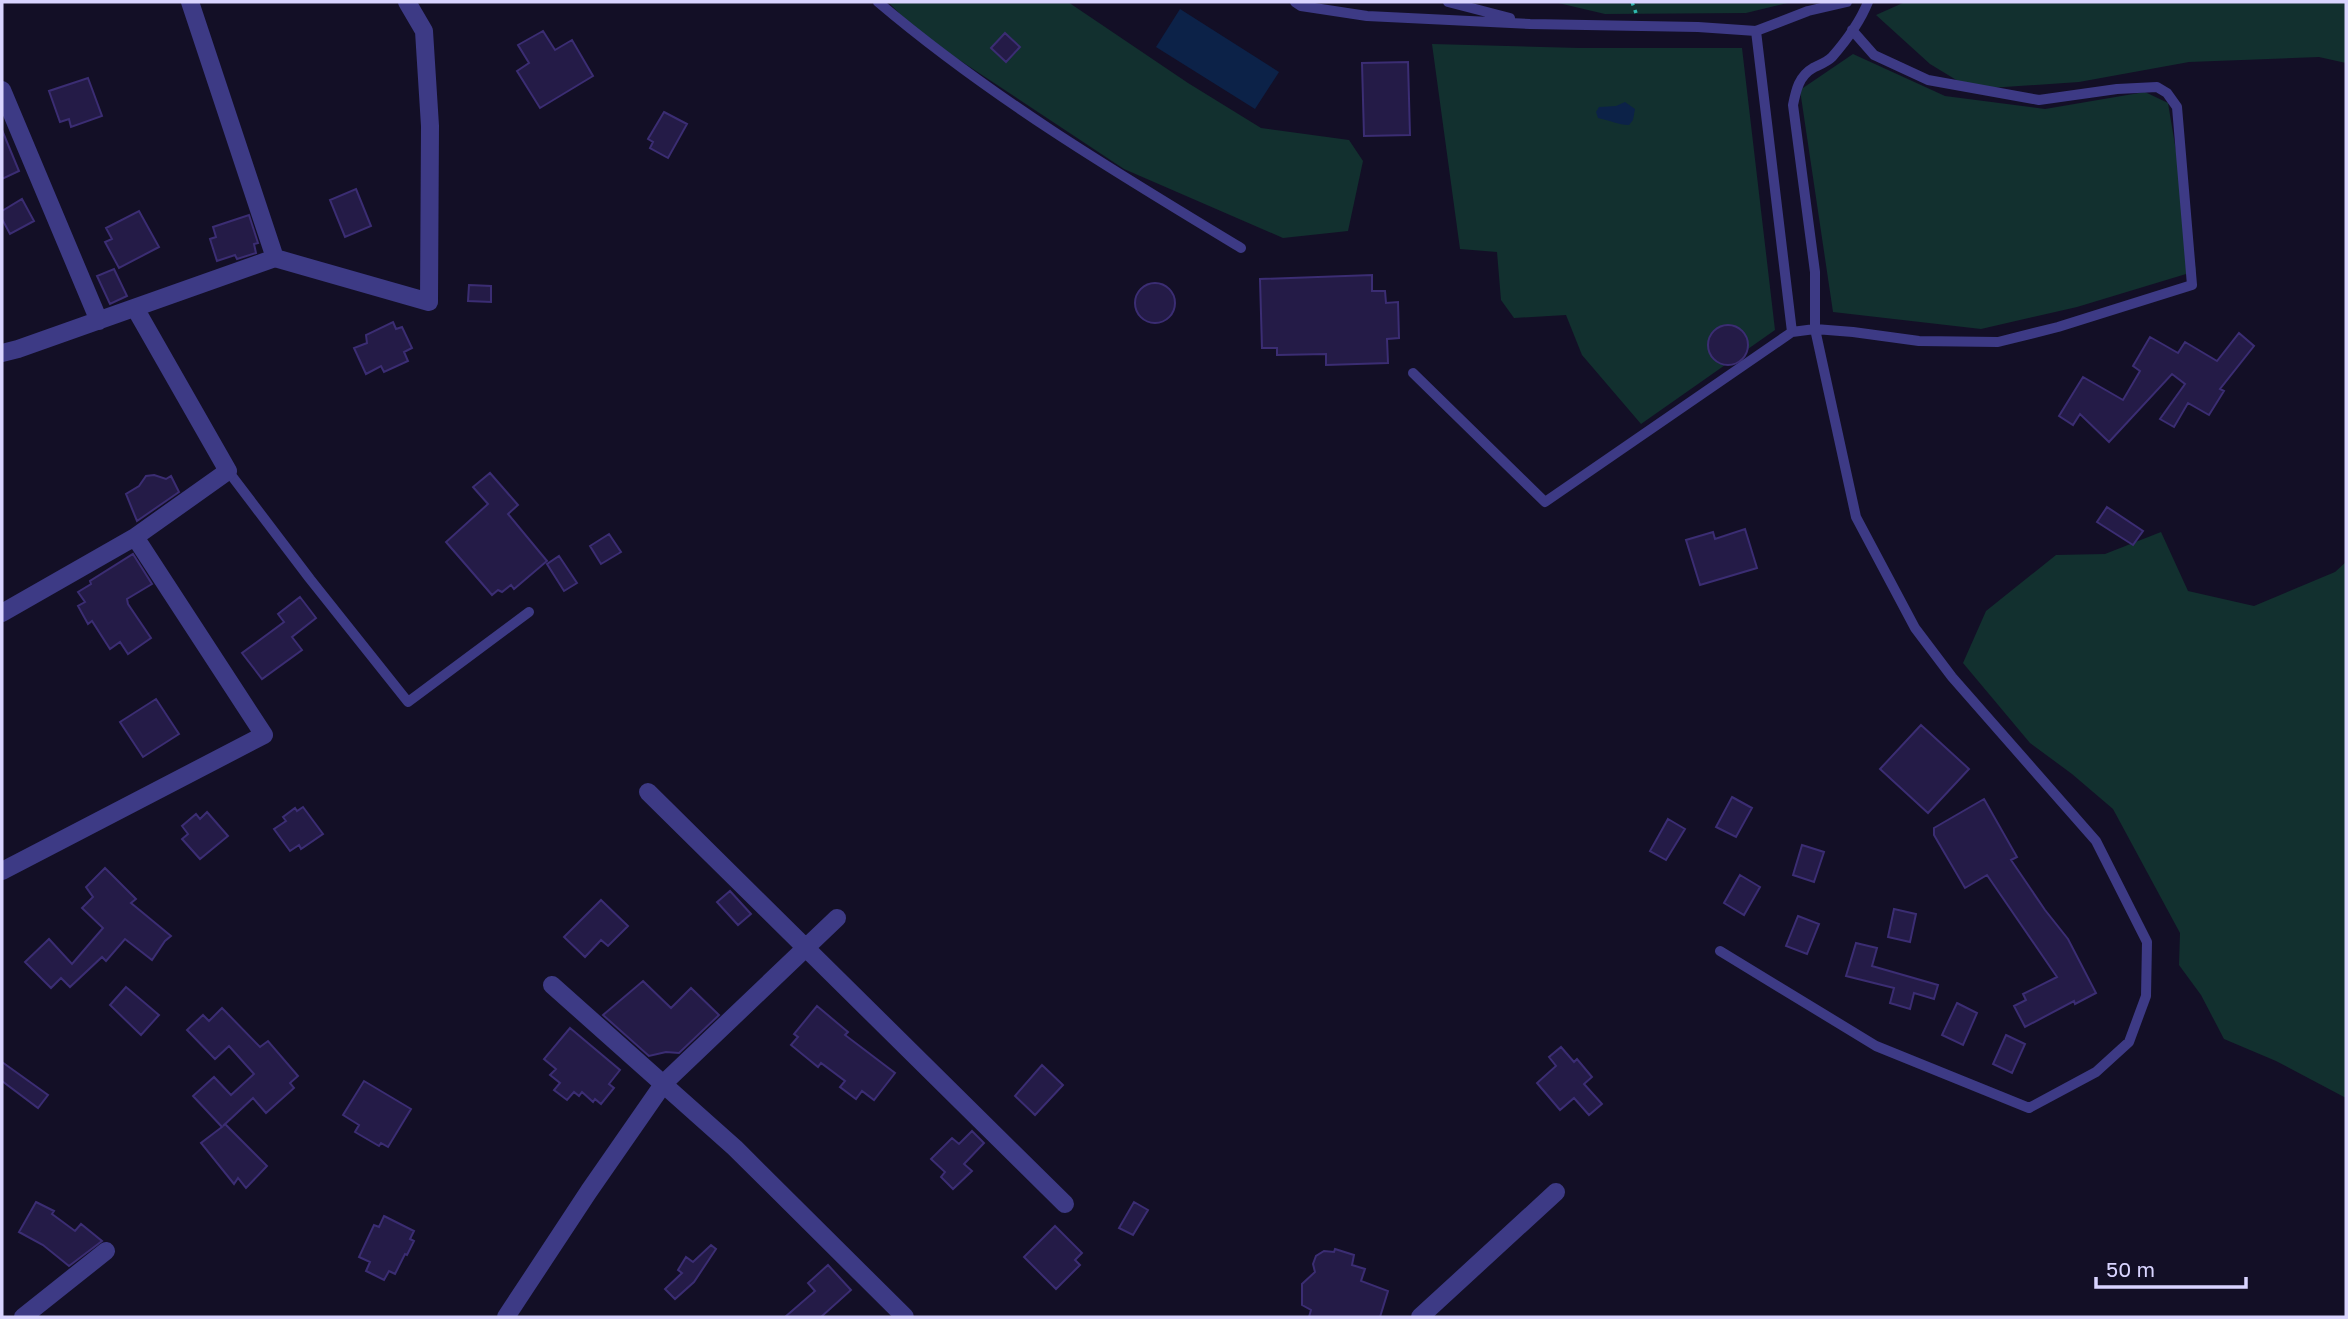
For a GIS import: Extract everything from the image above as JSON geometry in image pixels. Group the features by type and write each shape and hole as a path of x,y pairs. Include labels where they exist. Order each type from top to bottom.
{"street":[{"path":"190,2 275,258"},
{"path":"2,353 275,258 429,302 430,126 424,32 407,2"},
{"path":"2,90 99,321"},
{"path":"2,613 135,537 228,471 135,308"},
{"path":"2,871 264,735 135,537"},
{"path":"648,792 1065,1204"},
{"path":"506,1317 664,1083 837,918"},
{"path":"552,985 735,1148 905,1317"},
{"path":"1420,1317 1556,1192"},
{"path":"23,1317 106,1251"}],"lane":[{"path":"878,2 922,39 1006,101 1110,169 1241,248"},
{"path":"1295,2 1301,6 1367,16 1756,31 1808,11 1847,2"},
{"path":"1448,2 1530,24"},
{"path":"1720,951 1876,1046 2029,1108 2095,1072 2129,1042 2146,996 2147,942 2096,841 1952,677 1914,628 1856,517 1815,329 1815,272 1793,105 1796,89 1806,73 1830,59 1861,18 1868,2"},
{"path":"1413,373 1545,502 1792,332 1815,329 1919,341 1998,342 2058,327 2192,285 2177,107 2167,93 2157,87 2117,89 2039,100 1928,80 1874,55 1852,30"},
{"path":"1756,31 1792,332"},
{"path":"228,471 408,702 529,612"}],"green space":[{"path":"888,2 1068,2 1188,83 1261,128 1349,140 1363,161 1348,231 1283,238 1124,169 920,34"},
{"path":"1554,2 1792,2 1746,13 1605,14"},
{"path":"1905,2 2346,2 2346,63 2319,57 2189,62 2079,82 1989,88 1958,81 1930,64 1876,15"},
{"path":"1432,44 1579,48 1742,48 1775,330 1641,424 1582,355 1566,315 1514,318 1501,300 1497,252 1460,249"},
{"path":"1853,54 1945,96 2045,109 2145,92 2168,103 2196,271 2077,307 1981,329 1833,312 1800,90"},
{"path":"2161,532 2188,591 2254,606 2335,572 2346,562 2346,1098 2276,1061 2224,1039 2201,995 2179,965 2180,933 2113,809 2030,743 1963,663 1986,611 2056,555 2105,554"}],"water":[{"path":"1180,9 1279,72 1255,109 1156,47"},
{"path":"1625,102 1635,109 1629,125 1598,118 1596,112 1599,107 1616,106"}],"building":[{"path":"543,31 555,50 572,40 593,76 540,108 517,71 529,63 518,45"},
{"path":"1005,33 1020,47 1006,62 991,48"},
{"path":"1408,62 1410,135 1364,136 1362,63"},
{"path":"88,78 102,116 71,127 69,119 60,122 49,91"},
{"path":"664,112 687,124 668,158 650,148 653,142 648,139"},
{"path":"2,130 19,171 2,179"},
{"path":"356,189 371,226 345,237 330,200"},
{"path":"22,199 34,221 10,234 2,219 2,211"},
{"path":"139,211 159,247 119,268 105,242 112,239 106,228"},
{"path":"249,215 258,243 254,244 256,253 237,259 235,255 217,261 210,239 216,237 213,227"},
{"path":"114,269 127,296 110,304 97,276"},
{"path":"1372,275 1372,291 1385,291 1386,303 1398,302 1399,338 1387,339 1388,363 1326,365 1326,354 1277,355 1277,348 1262,348 1260,279"},
{"path":"1155,283 1169,289 1175,303 1169,317 1155,323 1141,317 1135,303 1141,289"},
{"path":"469,285 491,286 491,302 468,301"},
{"path":"393,322 396,329 402,327 412,348 404,352 408,361 384,372 381,366 366,374 354,348 367,343 366,335"},
{"path":"1728,325 1736,326 1742,331 1747,337 1747,353 1742,359 1736,364 1728,365 1720,364 1714,359 1709,353 1708,345 1709,337 1714,331 1720,326"},
{"path":"2239,333 2254,346 2220,389 2224,391 2209,415 2188,403 2174,427 2160,419 2185,384 2172,374 2109,442 2080,414 2073,425 2059,416 2083,377 2123,400 2140,371 2133,366 2150,337 2178,353 2185,342 2217,361"},
{"path":"490,473 518,505 508,514 547,561 514,589 511,585 492,595 446,542 488,504 473,487"},
{"path":"154,475 166,479 171,476 179,492 137,521 126,494 139,486 146,476"},
{"path":"2107,507 2143,531 2133,545 2097,522"},
{"path":"1745,529 1757,568 1700,585 1686,540 1713,532 1715,539"},
{"path":"609,534 621,552 601,564 590,546"},
{"path":"133,554 152,584 127,599 128,604 151,638 128,654 120,642 110,649 92,621 88,624 78,606 85,602 78,592 91,584 90,581"},
{"path":"559,556 577,583 564,591 547,564"},
{"path":"300,597 316,618 292,637 302,650 262,679 242,653 284,622 278,614"},
{"path":"156,699 179,734 143,757 120,722"},
{"path":"1921,725 1969,769 1928,813 1880,769"},
{"path":"1732,797 1752,808 1736,837 1716,827"},
{"path":"1984,799 2017,857 2011,860 2068,939 2096,993 2075,1004 2074,1001 2025,1027 2014,1006 2026,1000 2023,994 2057,977 1987,875 1965,888 1934,835 1934,828"},
{"path":"303,807 323,834 301,849 299,845 290,851 274,829 286,821 283,817 295,808 297,811"},
{"path":"207,812 228,836 200,859 182,839 188,834 182,826 196,814 200,819"},
{"path":"1668,819 1685,829 1666,860 1650,851"},
{"path":"1802,845 1824,852 1814,882 1793,875"},
{"path":"105,868 136,899 131,903 171,936 152,960 125,939 106,961 102,957 70,987 61,978 51,988 25,962 49,939 72,964 103,928 82,908 93,897 86,887"},
{"path":"1740,875 1760,887 1744,915 1724,903"},
{"path":"730,891 751,914 738,925 717,902"},
{"path":"601,900 628,926 608,946 601,940 585,957 564,937"},
{"path":"1894,909 1916,914 1910,942 1888,937"},
{"path":"1798,916 1819,924 1807,954 1786,946"},
{"path":"1856,943 1877,948 1872,966 1938,985 1934,999 1914,993 1910,1009 1890,1003 1894,988 1846,976"},
{"path":"643,981 671,1008 691,988 719,1015 679,1053 666,1052 649,1056 603,1015"},
{"path":"126,987 159,1015 141,1035 110,1005"},
{"path":"1957,1003 1977,1013 1963,1045 1942,1035"},
{"path":"817,1006 848,1032 845,1035 895,1073 874,1100 862,1091 856,1099 840,1087 845,1081 821,1063 818,1067 791,1045 798,1037 794,1034"},
{"path":"222,1008 260,1047 268,1041 298,1076 290,1083 294,1088 266,1113 253,1098 225,1124 267,1166 246,1188 238,1178 234,1184 201,1143 222,1127 193,1096 214,1077 231,1095 254,1074 229,1046 215,1059 187,1030 203,1015 209,1021"},
{"path":"570,1028 620,1070 609,1084 614,1088 601,1104 595,1099 593,1102 582,1092 579,1096 574,1092 567,1100 554,1090 560,1083 550,1075 556,1069 544,1059"},
{"path":"2006,1035 2025,1044 2012,1073 1993,1064"},
{"path":"1561,1047 1574,1062 1577,1059 1592,1077 1584,1084 1602,1104 1589,1115 1574,1098 1560,1110 1537,1083 1556,1066 1549,1057"},
{"path":"2,1062 48,1095 38,1108 2,1081"},
{"path":"1042,1065 1063,1085 1035,1115 1015,1096"},
{"path":"364,1081 411,1109 388,1147 381,1143 379,1146 355,1132 359,1125 343,1115"},
{"path":"972,1131 984,1143 964,1164 972,1171 953,1189 941,1177 945,1172 931,1159 952,1138 959,1144"},
{"path":"36,1202 54,1211 52,1214 75,1231 81,1224 102,1241 69,1266 43,1245 19,1232"},
{"path":"1134,1202 1148,1210 1133,1235 1119,1228"},
{"path":"384,1216 414,1231 410,1239 414,1241 395,1274 389,1271 384,1280 366,1271 370,1262 359,1257 374,1225 379,1227"},
{"path":"1055,1226 1082,1253 1075,1260 1080,1265 1056,1289 1024,1257"},
{"path":"711,1245 716,1249 694,1282 675,1299 665,1289 682,1273 678,1270 686,1257 693,1262"},
{"path":"1335,1249 1354,1255 1352,1265 1365,1269 1361,1281 1388,1291 1380,1317 1309,1317 1311,1310 1302,1305 1302,1284 1315,1272 1313,1264 1316,1256 1324,1251 1334,1252"},
{"path":"828,1265 851,1290 821,1317 785,1317 815,1291 808,1283"}]}
